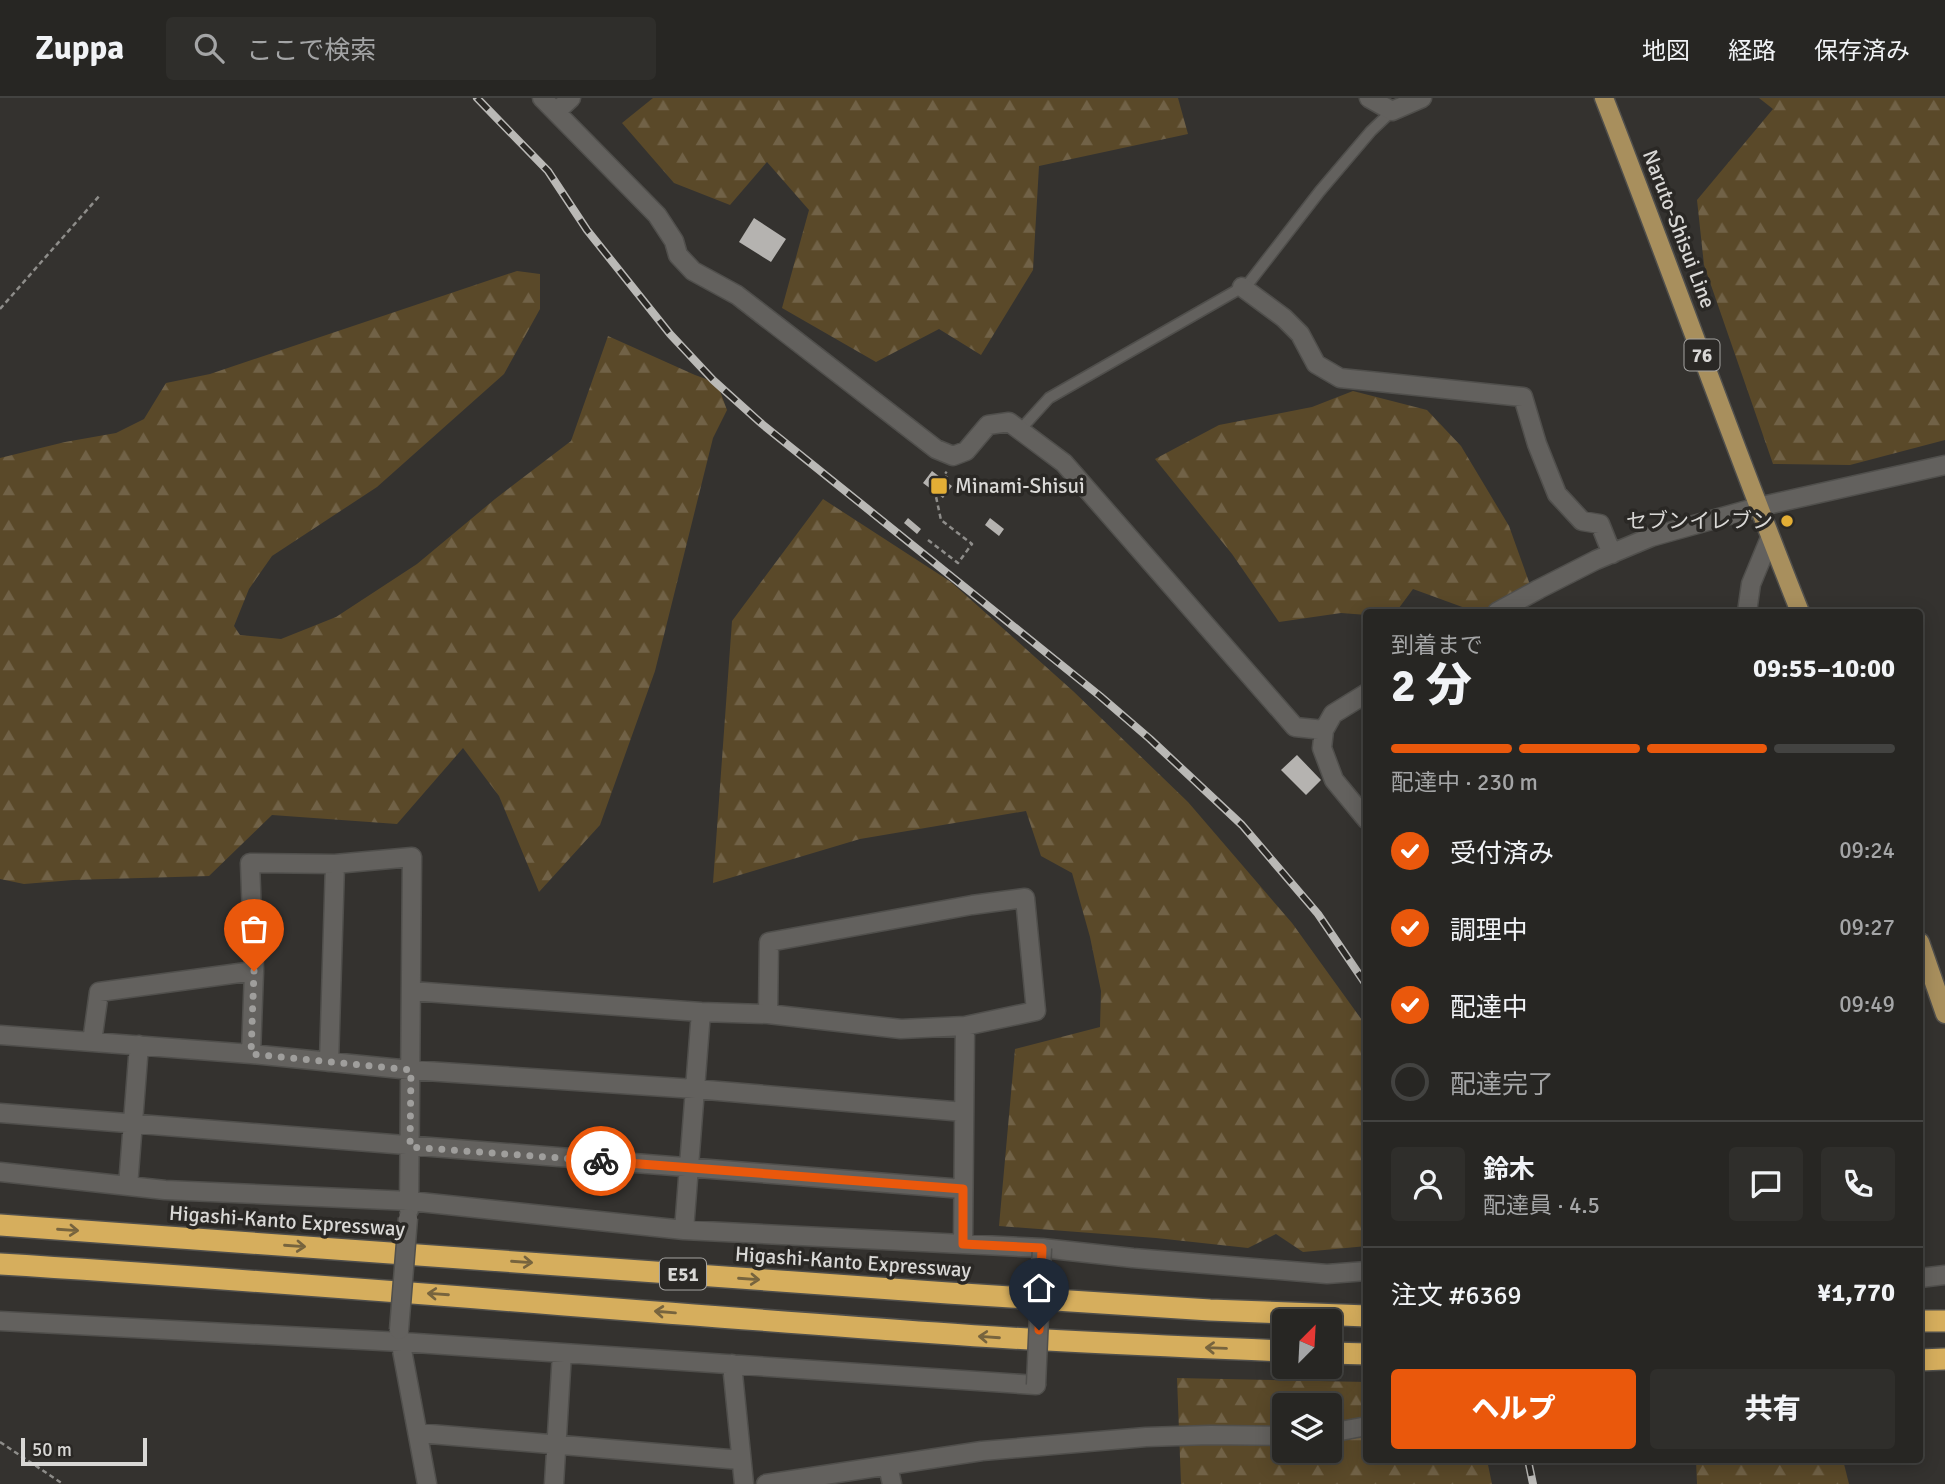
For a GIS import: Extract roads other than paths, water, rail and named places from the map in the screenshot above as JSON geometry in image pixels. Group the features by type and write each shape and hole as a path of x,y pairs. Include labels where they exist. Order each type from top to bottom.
{"highway":[{"name":"Higashi-Kanto Expressway","path":"0,1225 948,1293 1210,1310 1363,1316"},
{"name":"E51","path":"0,1265 435,1294 936,1333 1272,1350"},
{"path":"1923,1321 1945,1321"},
{"path":"1342,1353 1363,1354"},
{"path":"1923,1360 1945,1359"}],"main road":[{"name":"Naruto-Shisui Line","path":"1604,98 1799,609"},
{"path":"1923,951 1945,1014"}],"street":[{"path":"542,98 656,215 674,240 678,255 693,271 737,295 936,449 953,456 966,451 988,425 1009,422 1064,463 1294,727 1324,730"},
{"path":"556,112 571,98"},
{"path":"1369,98 1392,111 1422,98"},
{"path":"1242,287 1284,318 1300,334 1316,364 1340,378 1523,397 1537,444 1557,494 1582,521 1600,524 1612,554"},
{"path":"1502,609 1651,537 1758,507 1945,465"},
{"path":"1747,609 1751,584 1770,538"},
{"path":"1363,695 1333,714 1324,730 1322,748 1334,780 1363,815"},
{"path":"251,1054 254,971 250,863 335,864 412,857 409,1209 400,1336 427,1484"},
{"path":"329,1062 335,864"},
{"path":"411,991 701,1012 768,1014 901,1028 965,1026 1035,1011 1026,898 972,905 769,942 768,1014"},
{"path":"92,1042 99,992 254,971"},
{"path":"684,1230 701,1012"},
{"path":"963,1244 965,1026"},
{"path":"0,1035 251,1054 411,1070 695,1089 964,1112"},
{"path":"128,1186 139,1045"},
{"path":"0,1113 963,1189"},
{"path":"0,1172 165,1190 684,1230 1042,1248 1327,1274 1363,1271"},
{"path":"0,1321 400,1336 562,1353 1036,1385 1042,1248"},
{"path":"1923,1278 1945,1275"},
{"path":"554,1484 562,1353"},
{"path":"732,1364 744,1484"},
{"path":"1342,1431 1363,1427"},
{"path":"418,1433 741,1460"},
{"path":"765,1484 890,1475 982,1451 1146,1437 1272,1436"}],"lane":[{"path":"1020,430 1049,398 1248,284 1320,191 1371,131 1392,111"}],"railway":[{"path":"477,98 548,171 587,230 670,334 713,380 762,424 1150,739 1242,825 1318,914 1363,980"},
{"path":"1529,1463 1533,1484"}],"place":[{"name":"Minami-Shisui","path":"939,486"},
{"name":"セブンイレブン","path":"1787,521"}]}
